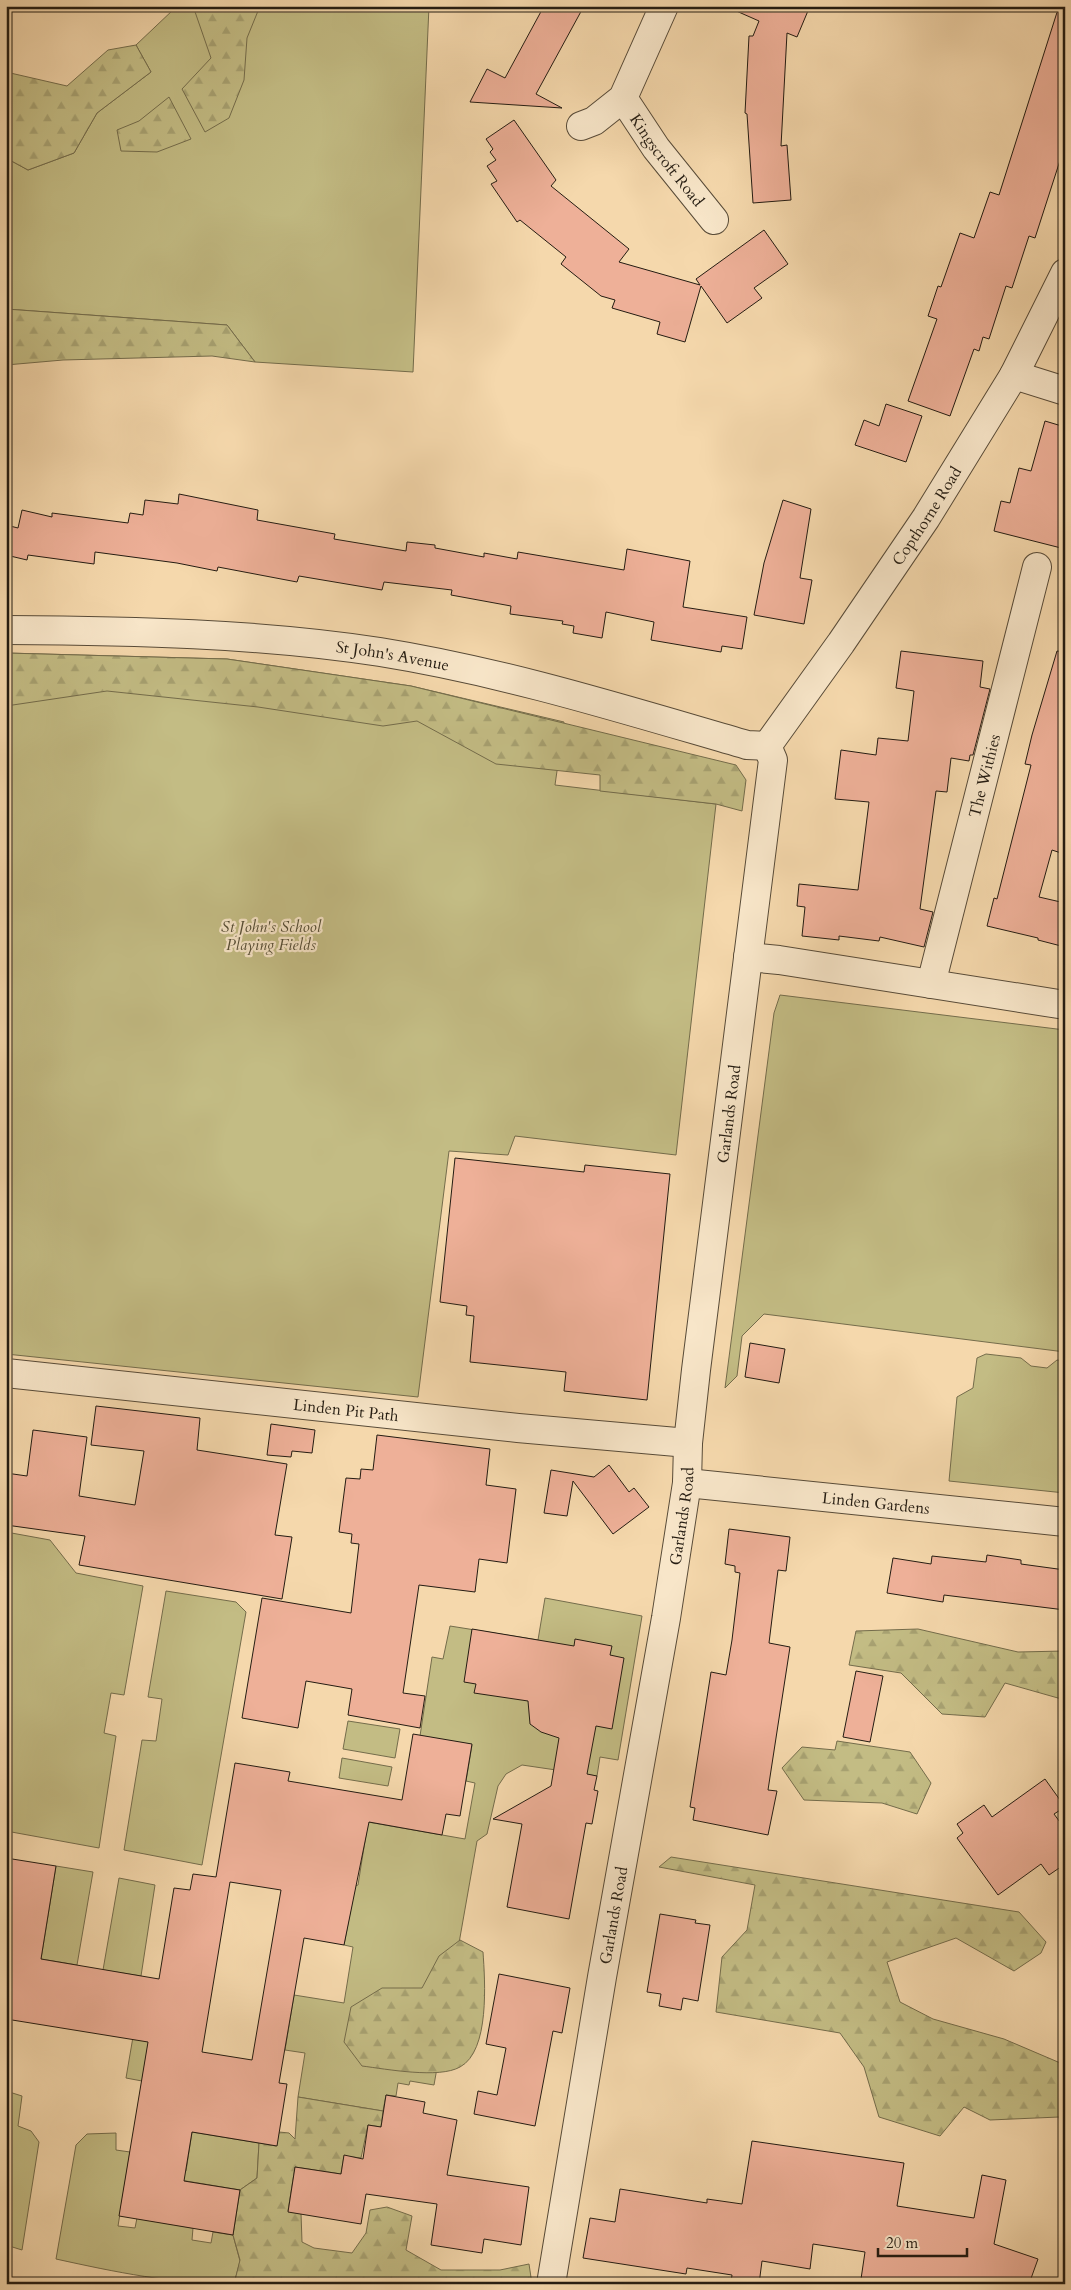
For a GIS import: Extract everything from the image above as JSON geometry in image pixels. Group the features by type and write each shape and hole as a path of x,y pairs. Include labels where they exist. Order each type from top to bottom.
{"street":[{"name":"Kingscroft Road","path":"581,126 594,121 623,98 664,6"},
{"name":"Kingscroft Road","path":"623,98 656,148 714,220"},
{"name":"Copthorne Road","path":"767,746 841,643 926,518 1014,375 1065,273"},
{"path":"1014,375 1065,391"},
{"name":"The Withies","path":"931,984 1037,567"},
{"name":"St John's Avenue","path":"6,630 228,635 380,652 562,692 747,745 767,746"},
{"name":"Garlands Road","path":"551,2284 602,1977 666,1618 687,1483 688,1443 773,760 767,746"},
{"path":"748,958 779,960 1065,1005"},
{"name":"Linden Pit Path","path":"6,1373 518,1428 688,1443"},
{"name":"Linden Gardens","path":"687,1483 1065,1522"}],"green space":[{"path":"175,6 429,6 413,372 255,362 227,325 6,309 6,158 28,170 74,153 97,113 151,72 136,45"},
{"path":"193,6 260,6 247,38 244,80 229,118 205,132 182,89 211,58"},
{"path":"136,45 151,72 97,113 74,153 28,170 6,158 6,72 67,86 108,50"},
{"path":"169,97 191,139 157,152 121,151 117,130 139,121"},
{"path":"6,309 227,325 255,362 212,356 63,360 6,365"},
{"name":"St John's School Playing Fields","path":"6,653 227,659 411,686 564,722 555,785 716,804 676,1155 515,1136 508,1155 449,1151 418,1397 6,1354"},
{"path":"6,653 227,659 411,686 736,765 746,780 742,811 716,804 600,791 600,775 496,764 417,721 383,726 258,707 107,691 6,706"},
{"path":"780,995 1065,1030 1065,1352 764,1314 742,1336 737,1376 725,1388 774,1013"},
{"path":"986,1354 1021,1358 1031,1366 1047,1368 1057,1360 1065,1361 1065,1493 949,1481 957,1397 973,1388 977,1358"},
{"path":"6,1532 50,1540 76,1573 143,1586 124,1695 111,1693 104,1733 116,1736 99,1848 6,1831"},
{"path":"166,1591 236,1602 246,1612 202,1865 124,1850 142,1740 156,1741 162,1699 148,1697"},
{"path":"545,1598 642,1616 618,1760 600,1757 597,1776 522,1765 506,1774 498,1786 487,1834 477,1841 434,2085 410,2081 409,2085 398,2083 396,2096 386,2095 383,2111 298,2097 305,2053 285,2050 294,1995 344,2003 353,1947 344,1945 355,1886 358,1885 368,1822 465,1839 475,1783 466,1781 472,1745 420,1736 432,1657 443,1659 450,1626 538,1640"},
{"path":"918,1629 1018,1652 1065,1651 1065,1700 1005,1683 985,1717 942,1714 901,1673 849,1665 856,1631"},
{"path":"348,1721 400,1729 395,1758 343,1749"},
{"path":"837,1741 910,1752 931,1783 917,1814 882,1803 804,1800 782,1768 802,1747 835,1750"},
{"path":"342,1758 392,1767 388,1786 339,1778"},
{"path":"671,1857 1019,1912 1046,1942 1041,1953 1014,1971 956,1938 887,1962 900,2002 933,2019 1004,2039 1065,2065 1065,2147 1059,2117 990,2120 964,2107 940,2136 879,2117 864,2067 840,2033 716,2012 722,1957 747,1930 755,1885 659,1867"},
{"path":"56,1866 93,1872 77,1965 41,1959"},
{"path":"119,1878 155,1885 141,1976 103,1970"},
{"path":"460,1940 483,1952 484,2014 477,2046 470,2059 451,2071 426,2073 362,2066 344,2042 351,2007 382,1988 422,1988 439,1956"},
{"path":"134,2031 150,2034 142,2081 126,2078"},
{"path":"6,2091 22,2096 18,2126 31,2131 39,2142 22,2250 6,2245"},
{"path":"298,2097 383,2111 381,2127 368,2125 361,2158 344,2156 341,2174 295,2167 288,2211 301,2213 302,2242 314,2248 352,2253 366,2233 370,2210 387,2207 412,2216 406,2250 441,2270 500,2270 529,2264 532,2284 234,2284 240,2260 233,2235 240,2190 257,2178 259,2143 276,2146 279,2132 289,2133 295,2139"},
{"path":"192,2132 259,2143 257,2178 240,2190 144,2174 145,2164 186,2171"},
{"path":"116,2133 116,2150 130,2152 118,2226 135,2228 137,2218 193,2228 192,2240 211,2243 213,2232 233,2235 240,2261 234,2284 166,2280 56,2259 76,2145 87,2134"}],"building":[{"path":"544,6 584,6 536,94 562,108 470,102 487,69 505,78"},
{"path":"725,6 810,6 797,37 787,33 781,146 787,145 791,200 753,203 747,114 745,113 749,36 753,36 759,21"},
{"path":"1059,6 1065,7 1065,145 1035,238 1029,236 1012,288 1006,286 989,339 983,337 979,351 974,349 950,416 908,401 937,319 928,316 938,286 941,287 960,233 974,238 990,192 999,195"},
{"path":"514,120 556,180 551,186 629,249 619,262 700,285 696,279 764,230 788,264 754,288 762,298 727,323 701,286 685,342 657,334 660,322 612,308 615,300 601,296 561,264 566,257 520,220 517,222 491,184 497,181 487,166 496,160 490,152 493,149 486,139"},
{"path":"886,404 922,416 906,462 855,445 864,420 879,426"},
{"path":"1045,421 1065,427 1065,549 994,531 1001,501 1010,503 1019,468 1031,471"},
{"path":"179,494 258,510 257,520 335,534 334,539 406,551 407,542 435,545 435,548 484,557 484,553 517,559 518,552 624,570 627,549 690,561 683,607 747,617 742,649 722,646 721,652 651,640 654,622 606,612 602,638 573,633 574,626 562,624 563,621 510,614 511,606 451,595 452,590 384,582 382,590 299,576 297,582 218,567 217,571 177,563 95,552 94,564 28,555 27,560 6,555 6,525 18,528 22,510 52,517 52,513 128,523 130,513 143,515 145,500 178,504"},
{"path":"783,500 811,509 800,578 812,580 804,624 754,615 764,563"},
{"path":"901,651 983,661 980,687 990,689 973,755 970,755 969,761 951,758 947,792 936,791 920,909 933,912 924,947 880,937 879,941 839,936 839,940 802,936 805,907 797,906 799,884 858,890 869,802 835,799 841,750 876,755 878,738 908,741 914,691 896,688"},
{"path":"1057,651 1065,652 1065,837 1061,853 1052,850 1039,897 1065,903 1065,947 1038,940 1038,938 987,926 994,898 997,899 1031,765 1025,764 1032,735"},
{"path":"455,1158 584,1172 585,1165 670,1174 647,1400 564,1391 566,1372 470,1362 474,1316 466,1315 467,1306 440,1302"},
{"path":"750,1343 785,1349 779,1383 745,1377"},
{"path":"96,1406 200,1418 197,1450 287,1464 275,1535 292,1537 282,1599 79,1565 85,1536 6,1525 6,1473 27,1476 33,1430 87,1437 79,1496 135,1505 144,1451 91,1445"},
{"path":"271,1424 315,1430 312,1453 292,1451 291,1457 267,1455"},
{"path":"377,1435 490,1449 486,1485 516,1489 507,1563 479,1559 475,1592 419,1585 403,1693 425,1696 420,1728 348,1715 352,1689 306,1681 298,1728 242,1718 262,1598 351,1613 359,1544 351,1543 352,1534 339,1532 346,1478 360,1479 361,1469 373,1470"},
{"path":"609,1465 629,1492 634,1488 649,1507 613,1534 573,1481 567,1516 544,1513 551,1470 594,1477"},
{"path":"729,1529 790,1537 786,1571 778,1570 769,1643 790,1647 768,1790 777,1791 768,1835 693,1820 695,1808 690,1807 711,1672 726,1675 732,1640 740,1573 735,1572 735,1566 725,1564"},
{"path":"987,1555 1021,1560 1021,1564 1065,1570 1065,1610 944,1595 943,1602 887,1593 893,1558 931,1564 932,1556 986,1562"},
{"path":"472,1629 574,1646 575,1639 612,1646 610,1655 624,1658 612,1729 596,1726 587,1774 597,1776 594,1790 598,1791 592,1824 586,1823 569,1919 507,1907 522,1824 493,1819 551,1786 559,1738 541,1732 530,1724 528,1701 474,1693 476,1684 464,1682"},
{"path":"856,1671 883,1676 870,1742 843,1737"},
{"path":"413,1734 472,1744 460,1816 446,1814 442,1835 369,1822 344,1945 304,1938 279,2083 287,2084 277,2146 192,2132 184,2181 240,2190 233,2235 119,2216 148,2042 6,2019 6,1858 56,1866 41,1959 159,1979 174,1888 190,1890 193,1874 216,1877 235,1763 290,1772 288,1781 402,1800","holes":["230,1882 281,1890 252,2060 202,2052"]},
{"path":"1045,1779 1065,1807 1054,1814 1065,1829 1065,1864 1049,1875 1041,1864 998,1895 957,1838 963,1833 957,1824 984,1805 992,1817"},
{"path":"660,1914 696,1920 695,1923 710,1925 698,2001 683,1998 681,2010 659,2006 661,1994 647,1992"},
{"path":"499,1974 570,1988 562,2033 553,2031 535,2126 474,2114 478,2091 497,2095 506,2048 486,2044"},
{"path":"386,2095 425,2102 423,2113 457,2120 447,2175 529,2187 521,2245 484,2239 482,2253 431,2245 437,2204 366,2194 361,2224 288,2212 295,2167 341,2174 344,2155 363,2159 368,2125 381,2127"},
{"path":"752,2141 904,2163 897,2206 974,2218 982,2175 1006,2180 994,2244 1038,2259 1029,2284 934,2284 897,2279 896,2284 893,2284 861,2279 865,2252 813,2244 810,2269 762,2261 759,2284 731,2282 732,2275 687,2268 686,2274 583,2258 590,2218 615,2222 620,2189 707,2203 707,2199 742,2204"}]}
